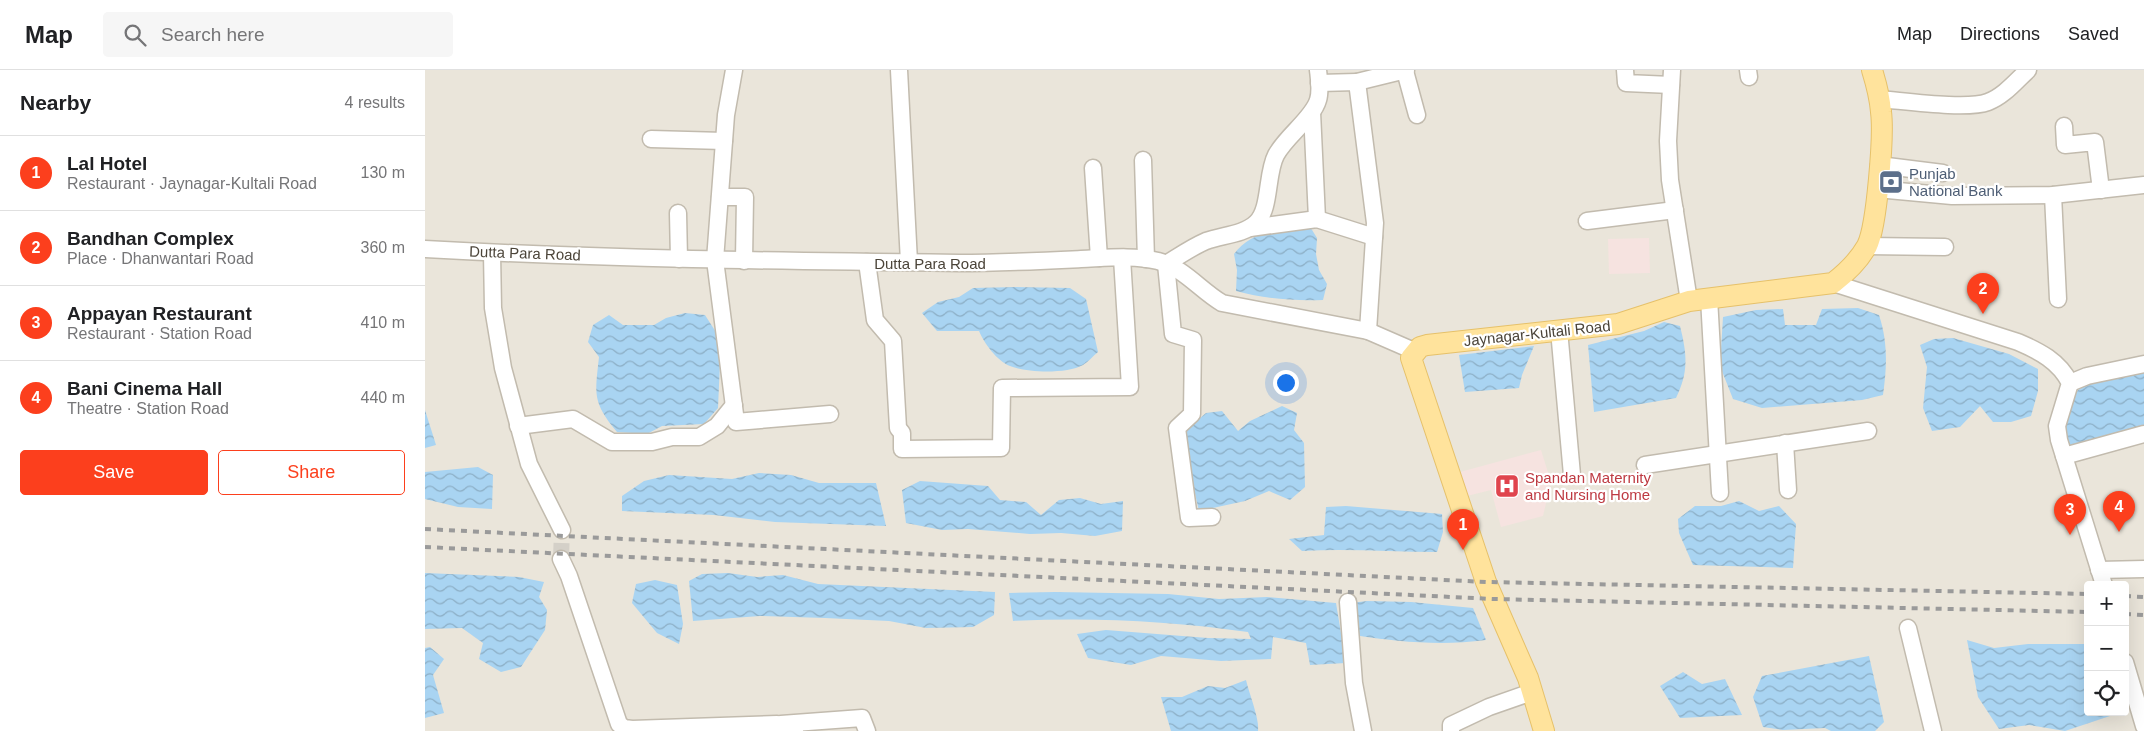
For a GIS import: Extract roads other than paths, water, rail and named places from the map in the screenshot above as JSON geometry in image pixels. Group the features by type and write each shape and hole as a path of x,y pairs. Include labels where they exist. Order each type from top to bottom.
{"main road":[{"path":"1833,283 1847,273 1867,246 1873,228 1882,129 1879,99 1872,70"},
{"name":"Jaynagar-Kultali Road","path":"1414,351 1427,345 1618,324 1699,300 1833,283"},
{"path":"1414,351 1411,358 1412,365 1483,572 1532,692 1544,731"}],"street":[{"path":"734,70 726,115 715,260 736,422 830,414"},
{"path":"899,70 909,262"},
{"path":"1625,70 1626,83 1671,78 1668,141 1670,180 1675,210 1699,300 1718,454 1720,493"},
{"path":"1879,99 1968,106 1988,102 2003,93 2027,70"},
{"path":"1250,228 1258,222 1263,211 1270,169 1276,155 1285,140 1312,112 1318,101 1319,76 1357,82 1405,71 1417,115"},
{"path":"1357,82 1375,223 1368,331"},
{"path":"1312,112 1317,219"},
{"path":"2064,126 2065,145 2095,142 2101,190"},
{"path":"651,139 724,141"},
{"path":"1143,160 1146,259"},
{"path":"1879,166 1943,173"},
{"path":"1093,168 1099,258"},
{"path":"1877,189 1952,196 2053,196 2144,185"},
{"path":"2053,196 2058,299"},
{"path":"720,197 745,197 744,261"},
{"path":"1587,221 1675,210"},
{"path":"678,213 679,258"},
{"path":"1212,517 1189,518 1177,428 1192,414 1193,340 1173,334 1166,264 1207,241 1250,228 1317,219 1375,237"},
{"path":"1867,246 1945,247"},
{"name":"Dutta Para Road","path":"425,249 744,261 987,263 1099,258 1146,259 1166,264 1179,270 1222,303 1368,331 1414,351"},
{"path":"492,253 493,308 503,368 529,464 563,530"},
{"path":"867,262 875,320 893,341 898,428 902,433 902,449 1001,448 1002,388 1130,387 1122,258"},
{"path":"1833,283 2017,342 2038,351 2057,364 2070,383 2057,426 2064,456 2101,577 2144,569"},
{"path":"1559,330 1572,475"},
{"path":"2070,383 2087,376 2144,364"},
{"path":"518,426 573,419 612,442 652,442 672,437 699,437 717,426 734,405"},
{"path":"1645,465 1868,431"},
{"path":"2064,456 2144,434"},
{"path":"1785,443 1788,490"},
{"path":"561,559 586,624 612,724 619,724 625,728 632,729 705,729 862,718 867,731"},
{"path":"1348,602 1354,683 1363,731"},
{"path":"1908,628 1933,731"},
{"path":"2128,671 2144,726"},
{"path":"1451,731 1451,725 1489,707 1532,692"},
{"path":"777,724 788,726 795,731"}],"water":[{"path":"1309,225 1317,238 1316,254 1319,270 1327,284 1323,300 1279,299 1236,291 1237,270 1234,254 1241,246 1249,240 1268,232"},
{"path":"973,288 1070,288 1086,299 1098,352 1083,365 1076,368 1047,372 1026,370 1005,364 984,341 979,331 937,331 922,313 938,302 959,297"},
{"path":"1858,308 1879,315 1882,325 1886,355 1883,395 1862,400 1762,408 1733,399 1720,366 1723,317 1756,310 1783,309 1785,325 1816,325 1822,309"},
{"path":"685,313 705,315 721,340 718,408 704,424 662,426 647,434 617,432 603,413 597,397 599,357 588,342 593,325 609,315 623,325 654,325 666,318"},
{"path":"1664,322 1680,326 1684,345 1685,371 1676,398 1594,412 1588,345 1644,331"},
{"path":"1953,338 2009,354 2038,369 2038,391 2031,416 2011,422 1993,422 1980,406 1960,427 1932,431 1923,408 1927,367 1920,345 1934,339"},
{"path":"1534,346 1522,375 1519,388 1465,392 1459,355"},
{"path":"2144,371 2144,427 2068,449 2064,418 2070,402 2078,390 2090,383"},
{"path":"1282,406 1297,413 1294,430 1304,443 1305,487 1290,500 1269,491 1245,501 1199,511 1187,459 1186,430 1206,413 1222,411 1238,431 1250,421"},
{"path":"425,410 436,445 425,448"},
{"path":"478,467 493,475 492,509 458,507 425,499 425,472"},
{"path":"759,473 791,475 819,483 876,483 886,526 775,522 714,515 622,511 622,496 644,481 669,475 732,479"},
{"path":"920,481 988,486 1000,500 1026,502 1041,515 1059,500 1080,498 1101,504 1123,501 1122,531 1095,536 1061,533 1030,534 968,529 942,530 906,523 902,490"},
{"path":"1739,501 1759,511 1779,506 1796,524 1793,568 1693,565 1679,533 1678,519 1695,506 1721,506"},
{"path":"1346,506 1442,514 1443,532 1437,552 1302,551 1289,539 1324,535 1326,507"},
{"path":"425,573 519,577 544,582 539,597 547,610 545,630 521,667 501,672 479,659 483,643 462,628 425,629"},
{"path":"728,573 757,577 783,575 818,584 995,592 994,615 973,627 926,628 889,621 760,616 693,621 689,581 702,574"},
{"path":"655,580 677,585 683,624 679,644 657,633 632,603 636,584"},
{"path":"1009,593 1168,594 1219,599 1267,597 1336,603 1346,663 1310,665 1306,643 1273,637 1271,659 1221,661 1161,656 1131,665 1088,658 1077,634 1106,630 1208,638 1251,639 1248,632 1189,625 1072,619 1013,621"},
{"path":"1367,601 1411,602 1473,608 1486,640 1453,643 1420,642 1354,635 1351,603"},
{"path":"1967,640 1994,648 2028,644 2084,644 2084,716 2110,716 2065,731 2029,725 1999,729 1978,697"},
{"path":"430,647 444,659 433,675 444,713 425,718 425,648"},
{"path":"1869,656 1884,722 1875,731 1831,731 1825,728 1783,730 1763,727 1753,697 1762,676"},
{"path":"1683,672 1702,684 1725,679 1742,715 1680,718 1660,686"},
{"path":"1246,680 1256,713 1258,731 1171,731 1161,697 1182,697 1208,686 1225,688"}],"tunnel":[{"path":"561,559 562,530"}],"railway":[{"path":"425,529 1486,582 2084,594"},
{"path":"425,547 1493,599 2084,612"},
{"path":"2129,596 2144,597"},
{"path":"2129,614 2144,615"}],"place":[{"name":"Punjab National Bank","path":"1891,182"},
{"name":"Bandhan Complex","path":"1983,314"},
{"name":"Spandan Maternity and Nursing Home","path":"1507,486"},
{"name":"Bani Cinema Hall","path":"2119,532"},
{"name":"Appayan Restaurant","path":"2070,535"},
{"name":"Lal Hotel","path":"1463,550"}]}
